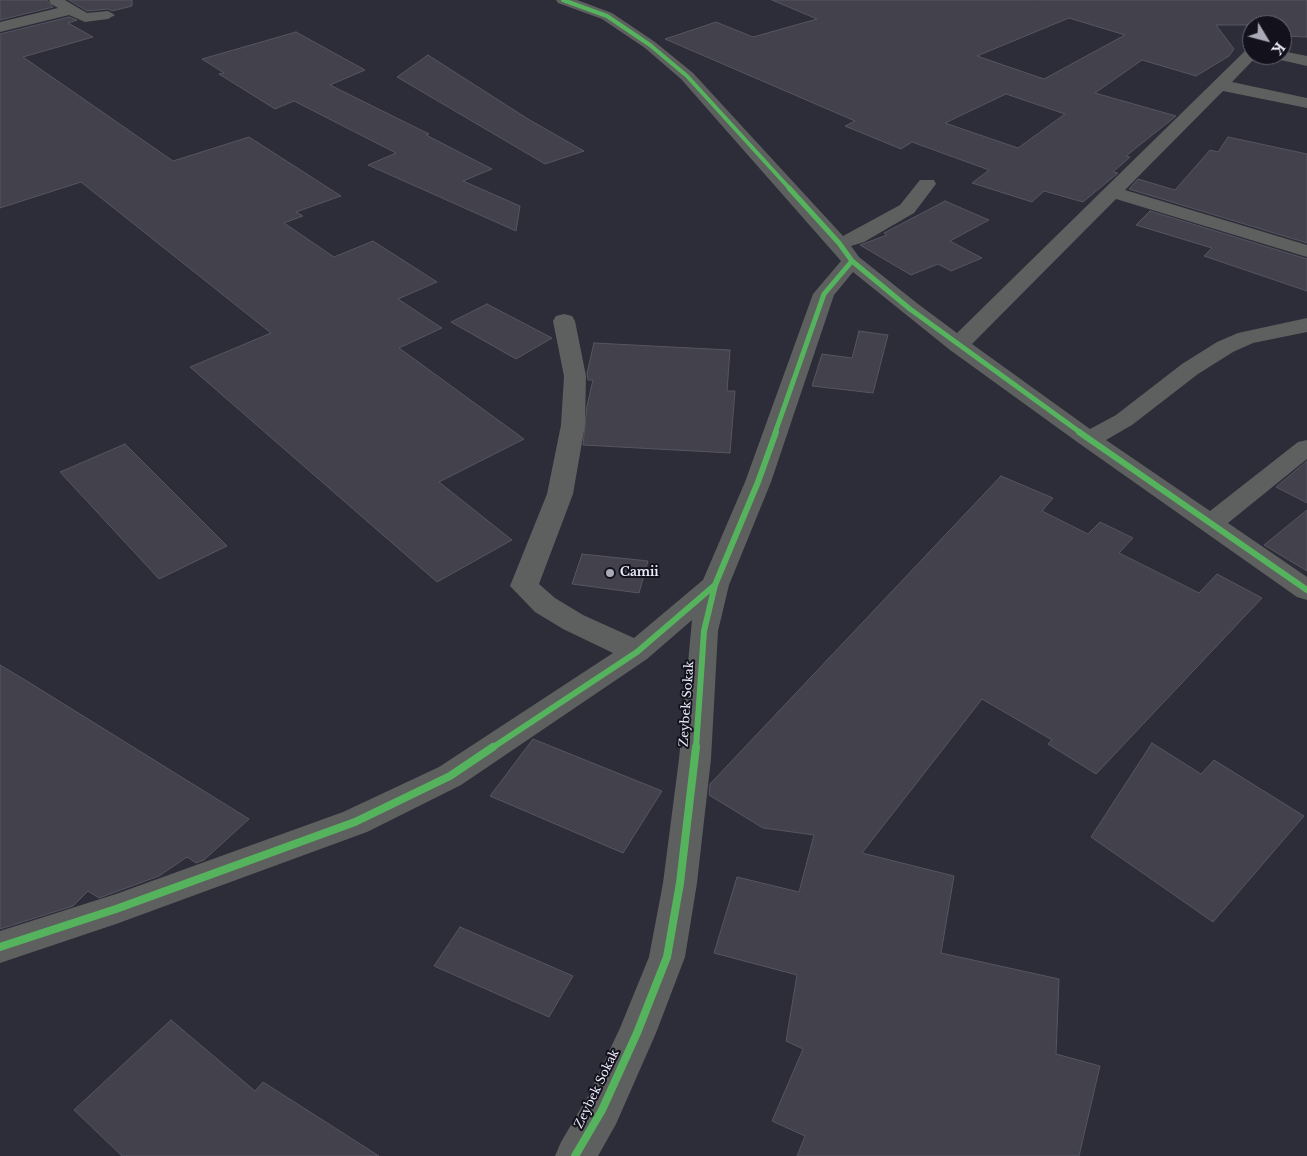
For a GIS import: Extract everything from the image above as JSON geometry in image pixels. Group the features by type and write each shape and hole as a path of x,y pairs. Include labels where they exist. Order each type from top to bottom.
{"street":[{"path":"55,0 85,18 108,15"},
{"path":"563,0 613,9 650,45 687,76 845,252 958,345 1210,524 1307,590"},
{"path":"0,27 70,10"},
{"path":"1292,58 1307,61"},
{"path":"958,345 1242,63"},
{"path":"1220,85 1307,103"},
{"path":"845,252 857,238 907,209 927,184"},
{"path":"1113,192 1307,251"},
{"name":"Zeybek Sokak","path":"575,1156 602,1110 637,1033 667,957 680,883 694,769 704,631 715,585 758,482 824,294 845,252"},
{"path":"564,320 575,376 572,425 560,494 524,586 545,605 573,622 637,652"},
{"path":"1089,439 1124,420 1190,369 1225,347 1246,338 1307,325"},
{"path":"1210,524 1307,447"},
{"path":"1261,559 1307,581"},
{"path":"0,947 116,909 355,822 450,776 637,652 715,585"}],"building":[{"path":"0,0 47,0 53,7 0,20"},
{"path":"69,0 132,0 132,6 112,11 108,9 87,11"},
{"path":"772,0 1307,0 1307,37 1292,36 1292,15 1242,15 1242,25 1216,25 1234,49 1229,56 1196,76 1142,60 1095,93 1176,116 1126,156 1130,157 1113,172 1118,173 1083,202 1044,191 1032,202 972,183 989,170 912,142 901,149 845,126 855,121 665,39 716,22 753,37 817,19","holes":["1069,18 1125,35 1044,79 977,56","1006,94 1065,114 1018,148 945,123"]},
{"path":"69,17 77,20 68,23 93,37 23,57 173,161 249,137 341,196 296,212 303,216 284,223 334,257 373,241 437,282 398,299 442,328 399,348 524,439 439,482 512,540 437,582 190,367 271,333 81,182 0,208 0,34"},
{"path":"296,32 365,70 330,85 429,134 426,135 492,169 463,181 520,206 516,231 368,165 396,153 294,101 275,109 219,74 224,73 202,59"},
{"path":"428,55 528,119 584,151 545,164 397,77"},
{"path":"1228,137 1307,154 1307,243 1129,189 1138,179 1175,190 1210,150 1218,152"},
{"path":"945,201 989,220 950,241 982,258 951,271 938,264 911,275 860,245 887,235 884,233"},
{"path":"1150,211 1307,259 1307,291 1204,256 1212,248 1136,225"},
{"path":"487,304 552,338 516,359 451,322"},
{"path":"859,331 888,335 873,393 812,386 822,354 852,358"},
{"path":"594,343 730,350 727,391 735,391 730,453 583,445 587,406 593,380 588,380 587,373"},
{"path":"125,444 227,546 159,579 60,472"},
{"path":"1307,461 1307,503 1276,487"},
{"path":"1001,476 1053,498 1042,511 1088,534 1100,522 1133,538 1119,553 1199,593 1217,574 1262,598 1096,774 1048,744 1052,740 982,699 862,853 954,876 941,953 1059,979 1056,1054 1100,1066 1079,1156 797,1156 805,1136 772,1121 803,1049 786,1041 797,975 714,953 737,877 799,892 814,835 763,828 709,795 710,784"},
{"path":"1307,510 1307,571 1264,545"},
{"name":"Camii","path":"582,554 648,561 639,593 572,584"},
{"path":"0,665 249,819 204,860 196,863 187,857 159,876 99,898 88,891 73,906 0,929"},
{"path":"533,739 662,791 623,853 490,796"},
{"path":"1152,743 1201,774 1214,760 1304,816 1213,922 1091,837"},
{"path":"460,927 573,976 549,1017 434,966"},
{"path":"171,1020 255,1091 263,1082 379,1156 122,1156 74,1110"}],"cycle path":[{"path":"563,0 607,16 650,45 687,76 839,243 852,261 910,309 1089,439 1307,590"},
{"path":"575,1156 602,1110 637,1033 667,957 680,883 695,759 704,631 715,585 758,482 824,294 852,261"},
{"path":"0,947 116,909 355,822 450,776 637,652 715,585"}],"place":[{"name":"Camii","path":"610,573"}]}
